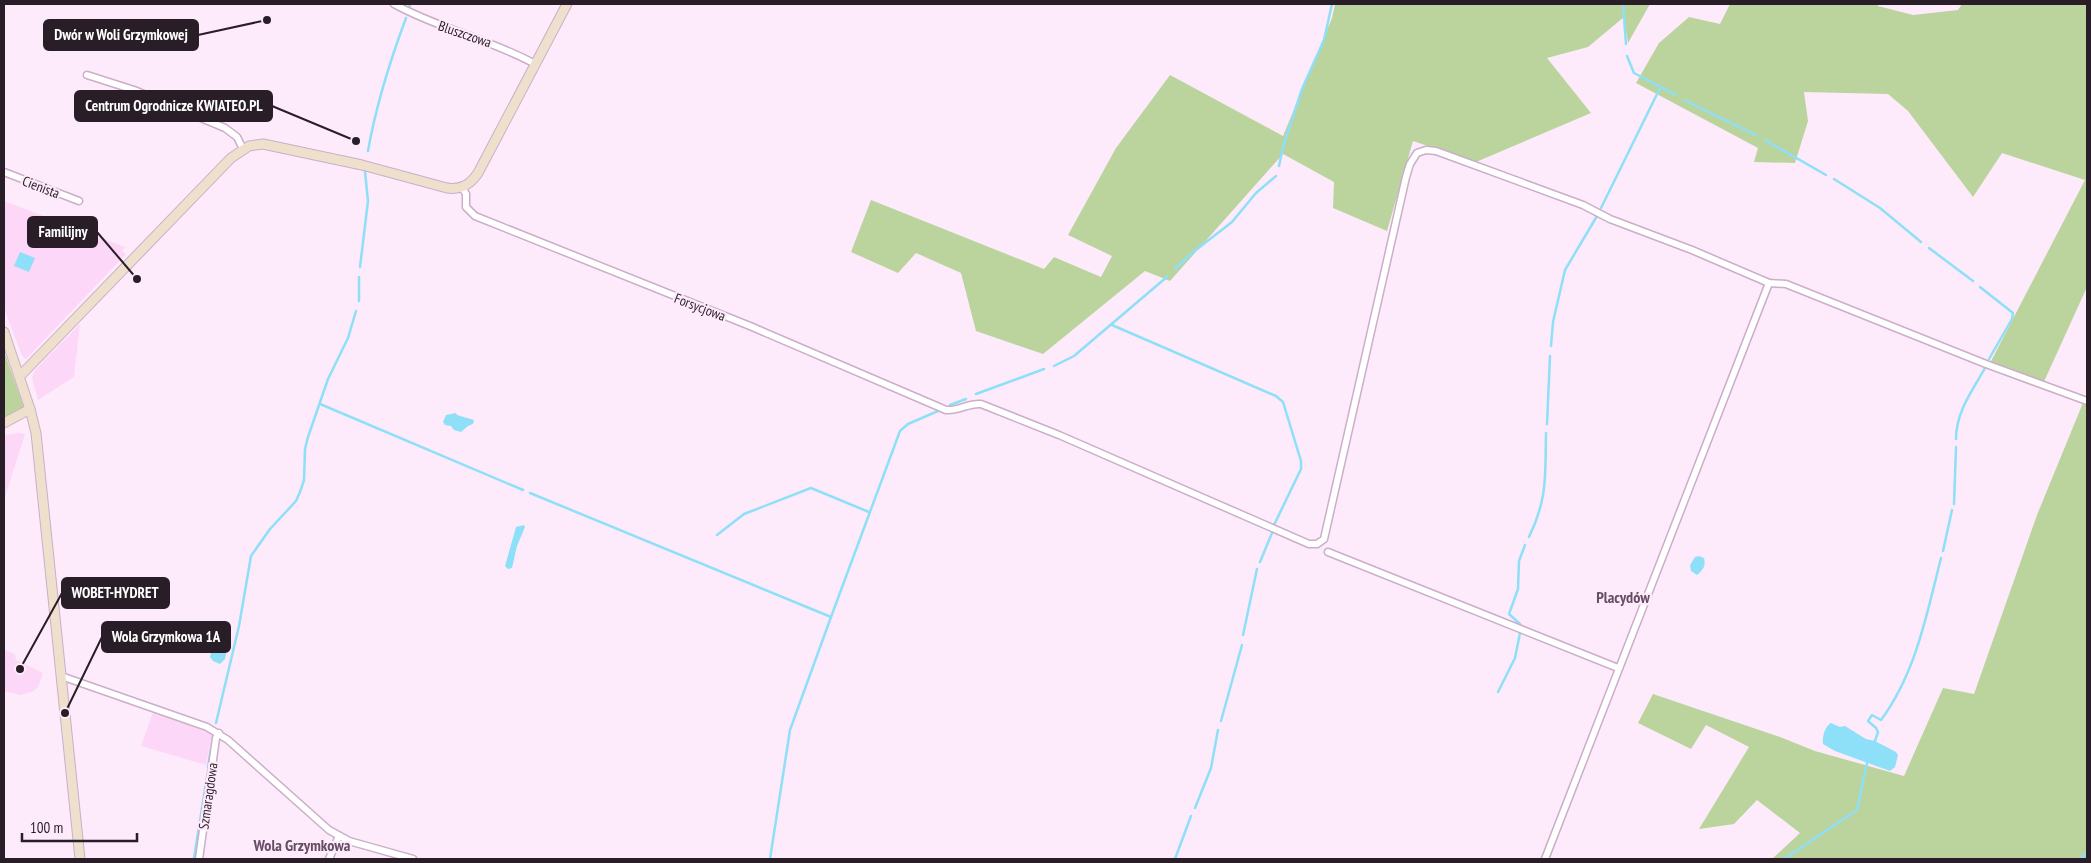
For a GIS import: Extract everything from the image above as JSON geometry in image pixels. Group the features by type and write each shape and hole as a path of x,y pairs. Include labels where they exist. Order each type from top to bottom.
{"street":[{"name":"Bluszczowa","path":"394,4 415,16 488,42 535,64"},
{"path":"20,376 231,158 253,144 263,144 362,165 444,188 462,187 470,182 478,174 567,4"},
{"path":"87,75 134,90 225,128 237,137 243,149"},
{"name":"Forsycjowa","path":"462,187 466,194 466,207 475,216 750,326 946,410 954,411 968,404 981,404 1149,473 1309,544 1317,544 1324,539 1392,232 1408,170 1417,153 1426,150 1436,150 1495,172 1583,205 1610,219 1692,250 1768,284"},
{"name":"Cienista","path":"4,172 78,201"},
{"path":"1545,859 1768,284 1786,284 1986,364 2087,401"},
{"path":"4,332 20,376 36,433 80,859"},
{"path":"4,423 30,409"},
{"path":"1328,552 1618,668"},
{"path":"61,676 190,720 219,733 329,830 339,836 413,859"},
{"name":"Szmaragdowa","path":"199,859 216,738 219,733"},
{"path":"328,859 339,836"},
{"path":"385,859 387,851"}],"shaded area":[{"path":"4,201 125,247 122,251 126,254 26,359 22,356 4,308"},
{"path":"80,324 74,377 38,400 32,378 35,370"},
{"path":"25,434 4,500 4,435"},
{"path":"4,650 15,654 16,660 43,673 38,687 34,691 21,695 4,691"},
{"path":"153,712 212,734 206,765 141,746"}],"green space":[{"path":"1335,4 1650,4 1628,43 1624,17 1588,47 1547,58 1591,113 1476,162 1413,141 1387,231 1333,208 1334,182 1283,154 1170,281 1145,271 1043,354 976,331 961,273 916,253 898,273 851,252 871,200 1044,269 1054,257 1101,277 1112,256 1068,235 1116,148 1170,75 1283,136 1332,18"},
{"path":"1730,4 1878,4 1878,6 1913,15 1958,10 1962,4 2087,4 2087,287 2042,386 1988,367 2085,180 2002,153 1973,197 1908,111 1888,94 1804,92 1808,121 1795,163 1754,162 1758,148 1636,83 1659,43 1689,17 1720,24"},
{"path":"4,351 24,408 4,419"},
{"path":"2087,393 2087,859 1772,859 1800,833 1757,800 1734,824 1699,829 1749,747 1706,725 1691,749 1638,723 1653,694 1780,737 1815,751 1904,776 1943,688 1974,694 2037,515"}],"water":[{"path":"20,252 35,258 29,272 14,266"},
{"path":"456,413 457,415 474,420 473,424 461,432 445,425 443,422 446,415"},
{"path":"524,525 525,527 517,546 512,568 508,569 505,566 516,527"},
{"path":"1695,557 1704,558 1705,563 1697,575 1691,571 1690,565"},
{"path":"216,647 227,649 225,659 220,664 213,661 210,657 212,649"},
{"path":"1831,723 1840,727 1845,726 1866,739 1875,741 1896,752 1898,755 1895,767 1890,771 1835,751 1823,744 1824,732"}],"waterway":[{"path":"409,8 410,4"},
{"path":"1279,166 1283,147 1302,89 1324,40 1332,4"},
{"path":"1623,4 1626,44"},
{"path":"368,151 384,83 406,18"},
{"path":"1627,56 1634,73 1676,95"},
{"path":"1601,208 1660,88"},
{"path":"1684,100 1756,135"},
{"path":"1765,140 1826,175"},
{"path":"360,267 368,201 365,172"},
{"path":"1175,269 1192,253 1232,222 1256,193 1276,176"},
{"path":"1834,179 1880,208 1921,242"},
{"path":"1551,346 1553,322 1565,270 1597,216"},
{"path":"1929,248 1973,281"},
{"path":"1054,366 1074,356 1168,276"},
{"path":"359,277 359,301"},
{"path":"1980,287 2013,313 2012,319 1989,359"},
{"path":"216,723 239,626 251,556 270,529 296,501 300,492 304,480 305,449 308,437 328,379 348,338 356,311"},
{"path":"1112,325 1276,396 1283,402 1301,461 1301,469 1274,525"},
{"path":"1547,424 1550,356"},
{"path":"1956,439 1962,411 1985,368"},
{"path":"976,394 1044,369"},
{"path":"950,405 966,399"},
{"path":"320,404 523,490"},
{"path":"831,617 900,431 908,424 938,411"},
{"path":"1529,537 1540,510 1544,486 1546,433"},
{"path":"1954,504 1956,447"},
{"path":"717,535 744,514 811,488 869,512"},
{"path":"530,493 831,617 790,730 770,859"},
{"path":"1943,551 1952,510"},
{"path":"1260,562 1272,533"},
{"path":"1520,624 1509,614 1518,589 1519,561 1525,545"},
{"path":"1875,741 1878,732 1868,721 1872,715 1881,720 1893,702 1912,663 1941,558"},
{"path":"1243,635 1257,569"},
{"path":"1498,692 1515,658 1520,633"},
{"path":"1221,721 1242,645"},
{"path":"1195,808 1211,768 1218,730"},
{"path":"208,767 211,749"},
{"path":"1784,859 1857,810 1867,763"},
{"path":"194,858 207,777"},
{"path":"1175,859 1191,816"},
{"path":"2080,859 2087,853"}],"place":[{"name":"Dwór w Woli Grzymkowej","path":"267,20"},
{"name":"Centrum Ogrodnicze KWIATEO.PL","path":"356,141"},
{"name":"Familijny","path":"137,279"},
{"name":"WOBET-HYDRET","path":"20,669"},
{"name":"Wola Grzymkowa 1A","path":"65,713"}],"district":[{"name":"Placydów","path":"1623,597"},
{"name":"Wola Grzymkowa","path":"302,845"}]}
